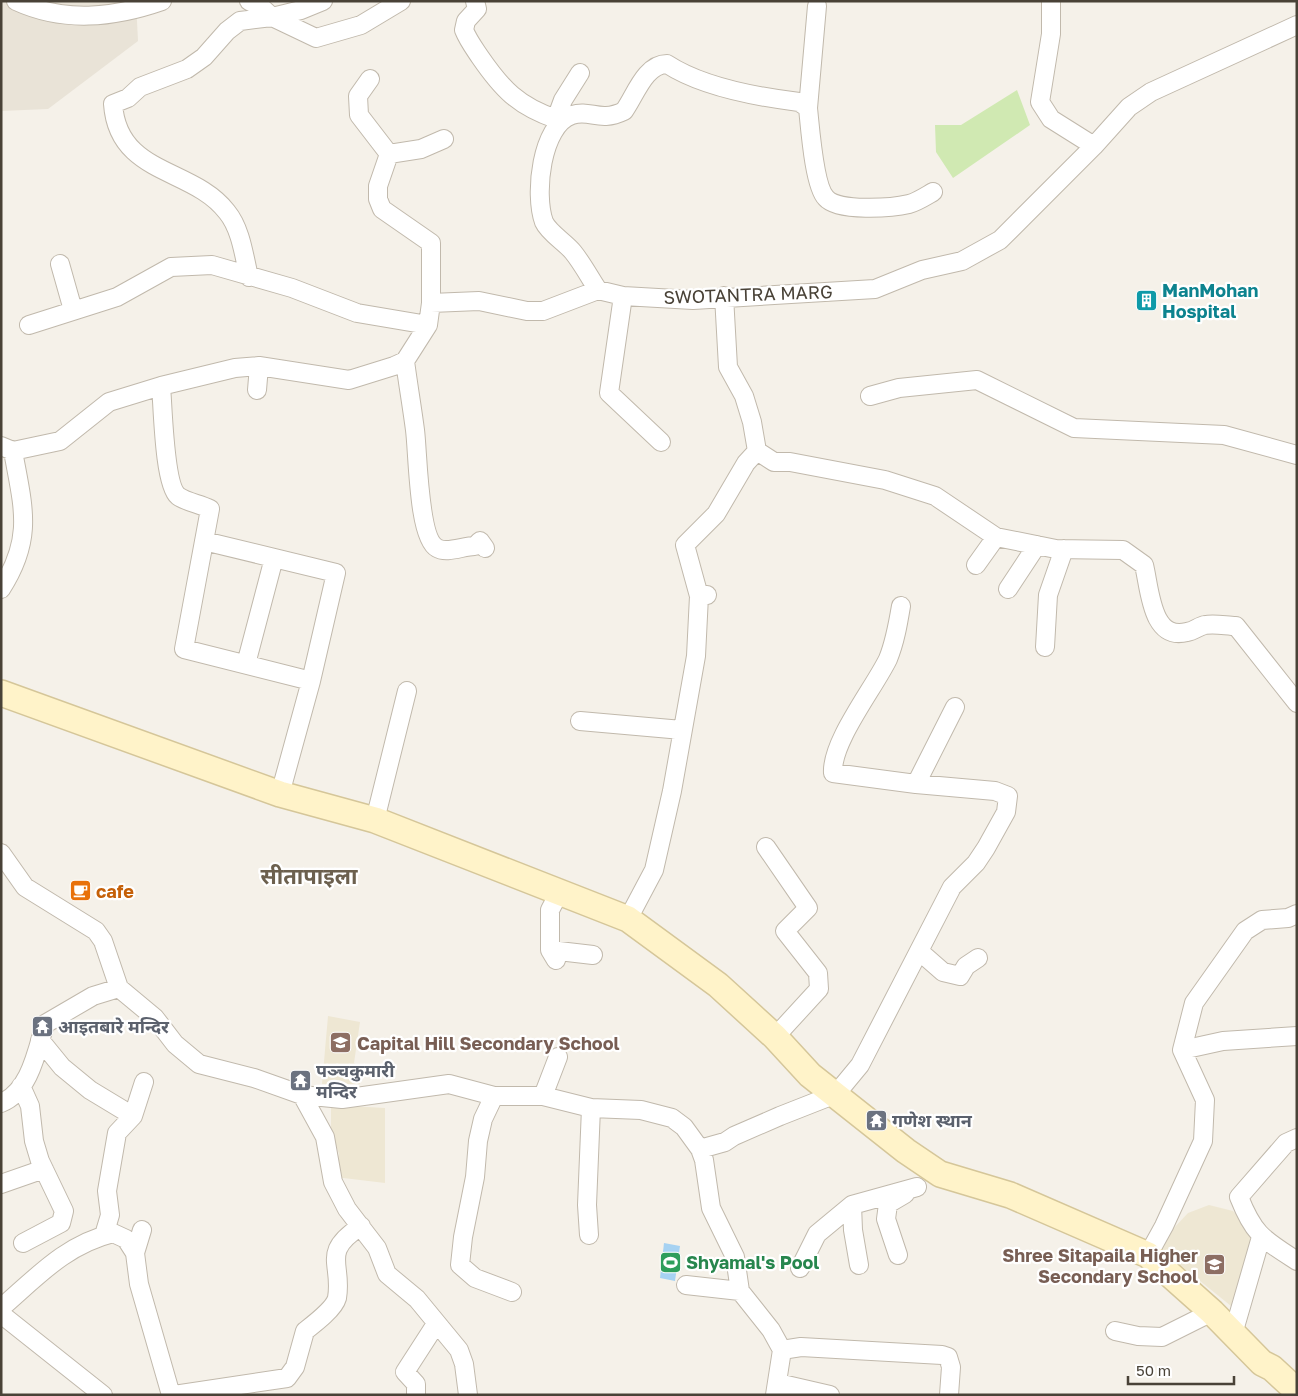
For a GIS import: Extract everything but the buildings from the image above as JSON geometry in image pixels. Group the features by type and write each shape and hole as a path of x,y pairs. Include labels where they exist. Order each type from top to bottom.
{"main road":[{"path":"1,693 280,794 375,820 628,919 718,985 775,1037 810,1075 906,1151 940,1174 1019,1199 1148,1255 1212,1312 1262,1363 1272,1368 1297,1391"}],"street":[{"path":"16,1 63,15 83,18 129,11 162,1"},
{"path":"249,1 261,7 272,17 316,38 361,25 401,1"},
{"path":"249,277 238,234 227,212 205,192 143,160 114,121 113,104 128,98 140,87 187,69 210,51 227,31 240,21 272,17 301,10 323,1"},
{"path":"475,1 477,9 466,21 464,30 495,79 514,99 533,111 558,121 572,115 586,114 603,118 624,112 649,70 662,64 667,64 680,73 728,88 800,102 808,108"},
{"path":"1051,1 1051,34 1040,102 1051,119 1094,146"},
{"path":"817,6 808,108 811,141 820,185 826,198 852,208 880,207 910,204 933,192"},
{"name":"SWOTANTRA MARG","path":"598,290 623,296 693,300 724,296 875,289 922,270 962,261 1000,240 1094,146 1129,107 1151,92 1297,25"},
{"path":"683,61 728,88"},
{"path":"431,303 479,301 527,311 543,311 598,290 573,252 545,223 539,193 542,158 558,121 563,100 580,73"},
{"path":"370,78 358,96 359,115 389,154"},
{"path":"389,154 422,149 444,139"},
{"path":"1,589 13,569 23,541 24,524 7,449 60,440 109,402 161,386 235,368 259,366 350,380 405,361 428,325 431,303 431,243 382,209 378,199 378,186 389,154"},
{"path":"60,264 73,310"},
{"path":"29,325 117,297 171,267 212,265 292,288 357,313 428,325"},
{"path":"623,296 609,393 661,442"},
{"path":"724,296 728,367 744,396 752,422 757,451 774,462 790,462 885,480 935,496 996,537 1064,549 1123,550 1144,564 1157,620 1164,629 1173,633 1187,632 1205,625 1236,626 1297,703"},
{"path":"405,361 415,431 421,504 431,544 438,550 450,550 463,546 474,546 480,541 485,548"},
{"path":"257,390 259,366"},
{"path":"870,396 899,388 977,380 1074,428 1224,435 1297,455"},
{"path":"161,386 170,480 177,495 210,509 184,649 310,681"},
{"path":"628,919 654,870 672,791 696,656 703,595 686,545 716,514 746,463 757,451"},
{"path":"976,565 996,537"},
{"path":"204,541 336,573 280,794"},
{"path":"1008,589 1038,544"},
{"path":"1045,647 1048,595 1064,549"},
{"path":"246,664 274,558"},
{"path":"700,1149 725,1142 772,1119 836,1094 860,1065 952,887 976,863 1006,812 1008,799 1006,794 995,791 916,784 833,773 840,745 888,658 897,630 901,606"},
{"path":"375,820 407,691"},
{"path":"916,784 955,707"},
{"path":"580,721 682,730"},
{"path":"766,847 808,908 786,931 818,973 819,989 775,1037"},
{"path":"1,853 25,887 96,931 103,941 119,988 155,1018 175,1044 199,1064 254,1078 302,1095 342,1099 449,1084 494,1096 543,1096 591,1108 641,1110 672,1118 684,1128 700,1149 704,1160 711,1208 735,1257 740,1292 771,1330 782,1350 776,1389 830,1395"},
{"path":"559,893 550,910 553,955 593,955"},
{"path":"1148,1255 1164,1226 1203,1141 1205,1100 1182,1050 1194,1003 1245,931 1262,920 1288,918 1297,914"},
{"path":"919,951 943,972 960,976 966,966 978,958"},
{"path":"1,1103 21,1086 29,1074 45,1024 93,996 119,988"},
{"path":"1182,1050 1223,1041 1297,1036"},
{"path":"40,1040 62,1066 90,1090 134,1116 117,1133 107,1191 110,1215 104,1235"},
{"path":"543,1096 558,1058"},
{"path":"21,1086 30,1106 34,1142 64,1212 61,1223 24,1243"},
{"path":"302,1095 325,1137 333,1182 347,1208 377,1248 387,1274 417,1299 459,1350 464,1364 468,1395"},
{"path":"494,1096 483,1119 478,1141 475,1177 463,1237 460,1266 475,1278 512,1292"},
{"path":"589,1235 587,1205 591,1108"},
{"path":"1297,1138 1286,1143 1239,1197 1247,1217 1261,1237 1297,1260"},
{"path":"1,1184 44,1169"},
{"path":"800,1268 817,1234 852,1204 917,1187 930,1182 940,1174"},
{"path":"898,1255 886,1219 888,1204 917,1187"},
{"path":"852,1204 852,1230 860,1266"},
{"path":"142,1230 135,1253 139,1284 172,1395 287,1378 295,1367 305,1331 324,1317 337,1300 335,1262 337,1249 348,1234 361,1226"},
{"path":"1,1308 60,1257 77,1245 113,1233 126,1240 135,1253"},
{"path":"1233,1334 1261,1237"},
{"path":"686,1285 740,1292"},
{"path":"1115,1331 1138,1336 1162,1337 1212,1312"},
{"path":"1,1314 103,1395"},
{"path":"416,1395 416,1384 405,1372 436,1324"},
{"path":"782,1350 801,1348 942,1355 948,1357 951,1367 949,1395"}],"shaded area":[{"path":"1,1 136,1 138,41 48,109 1,111"},
{"name":"Capital Hill Secondary School","path":"328,1016 360,1022 354,1063 359,1067 360,1084 322,1084"},
{"path":"331,1105 385,1108 385,1183 335,1177 339,1154 331,1130"},
{"name":"Shree Sitapaila Higher Secondary School","path":"1209,1205 1233,1211 1258,1240 1239,1302 1231,1306 1157,1246 1188,1213"}],"green space":[{"path":"1017,90 1030,125 953,178 936,152 935,125 961,125"}],"water":[{"name":"Shyamal's Pool","path":"664,1243 680,1246 675,1281 660,1278"}],"place":[{"name":"ManMohan Hospital","path":"1146,300"},
{"name":"cafe","path":"80,891"},
{"name":"आइतबारे मन्दिर","path":"42,1026"},
{"name":"Capital Hill Secondary School","path":"341,1043"},
{"name":"पञ्चकुमारी मन्दिर","path":"300,1080"},
{"name":"गणेश स्थान","path":"876,1120"},
{"name":"Shyamal's Pool","path":"670,1262"},
{"name":"Shree Sitapaila Higher Secondary School","path":"1214,1265"}],"district":[{"name":"सीतापाइला","path":"309,875"}]}
